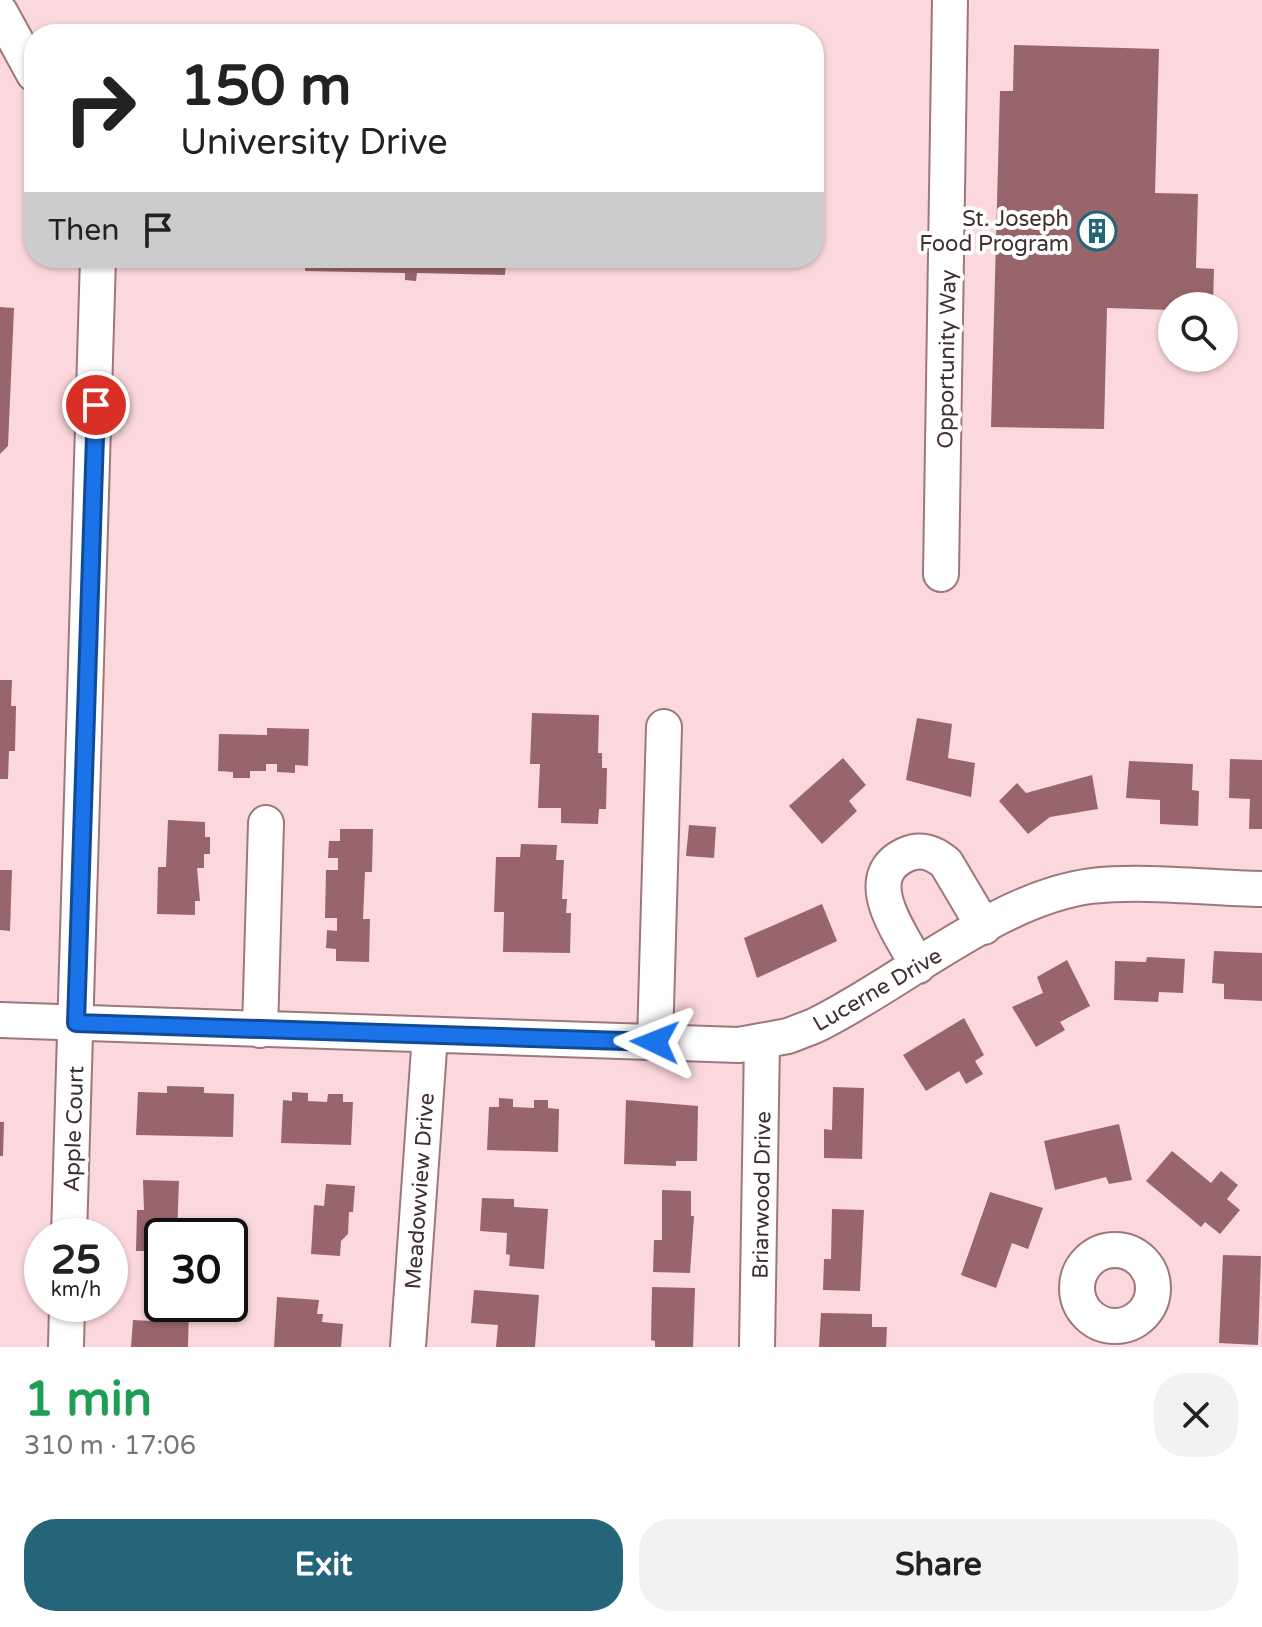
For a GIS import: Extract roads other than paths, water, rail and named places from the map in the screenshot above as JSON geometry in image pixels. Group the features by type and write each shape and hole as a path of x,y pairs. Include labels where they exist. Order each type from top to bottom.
{"street":[{"name":"Opportunity Way","path":"941,574 950,0"},
{"path":"0,12 24,56"},
{"name":"Apple Court","path":"70,1218 98,268"},
{"path":"655,1042 664,727"},
{"path":"260,1030 266,823"},
{"path":"918,966 883,898 885,873 895,861 909,853 925,851 937,855 946,863 984,927"},
{"name":"Lucerne Drive","path":"0,1020 655,1042 762,1042 788,1036 839,1014 984,927 1040,900 1092,886 1262,889"},
{"name":"Meadowview Drive","path":"408,1347 430,1035"},
{"name":"Briarwood Drive","path":"757,1347 762,1042"},
{"path":"66,1347 67,1322"}],"place":[{"name":"St. Joseph Food Program","path":"1097,231"}]}
